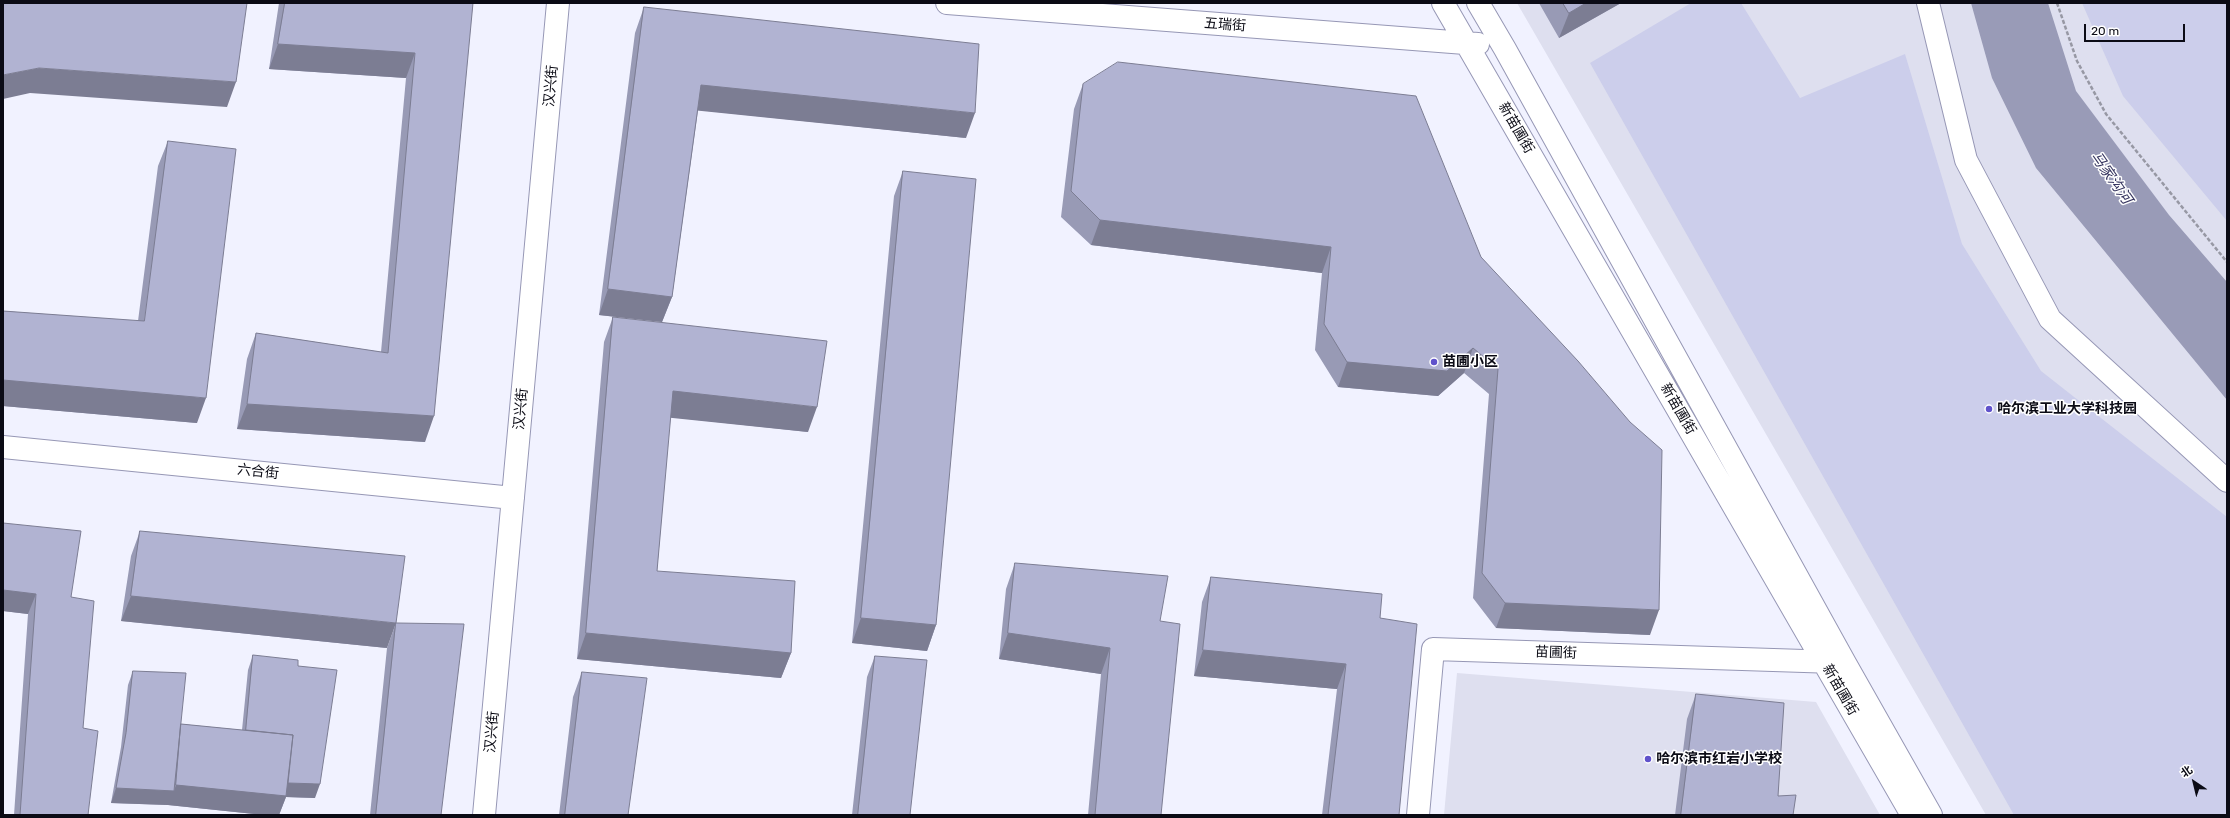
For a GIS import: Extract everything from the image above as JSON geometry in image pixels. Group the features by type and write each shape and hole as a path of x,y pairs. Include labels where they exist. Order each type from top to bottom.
{"street":[{"name":"汉兴街","path":"484,815 558,3"},
{"name":"五瑞街","path":"947,3 1504,46"},
{"name":"新苗圃街","path":"1443,3 1834,662 1931,815"},
{"name":"新苗圃街","path":"1478,3 1504,46 1834,662 1912,815"},
{"path":"1928,3 1966,160 2050,319 2227,481"},
{"name":"六合街","path":"3,447 513,498"},
{"name":"苗圃街","path":"1418,815 1433,648 1834,662"}],"path":[{"path":"2057,3 2077,61 2106,114 2227,262"}],"shaded area":[{"name":"哈尔滨工业大学科技园","path":"1517,3 2227,3 2227,815 1986,815"},
{"path":"1691,3 1741,3 1800,98 1905,54 1962,244 2041,371 2227,517 2227,815 2014,815 1590,63"},
{"path":"2082,3 2227,3 2227,221 2123,96"},
{"name":"哈尔滨市红岩小学校","path":"1457,673 1816,702 1880,815 1444,815"}],"water":[{"name":"马家沟河","path":"1971,3 2048,3 2076,91 2169,215 2227,282 2227,400 2036,168 1992,78"}],"building":[{"path":"3,3 247,3 236,82 39,68 3,75"},
{"path":"285,3 473,3 434,416 247,404 256,333 388,353 415,53 278,44"},
{"path":"1563,3 1586,3 1569,13"},
{"path":"644,7 979,44 975,113 701,85 672,297 608,289"},
{"name":"苗圃小区","path":"1118,62 1416,96 1481,257 1578,361 1630,422 1662,450 1659,610 1505,603 1482,573 1498,369 1473,348 1447,371 1347,362 1324,324 1331,247 1100,220 1071,191 1083,84"},
{"path":"168,141 236,149 206,398 3,380 3,311 144,321"},
{"path":"903,171 976,179 936,625 861,618"},
{"path":"613,317 827,341 817,407 673,391 657,571 795,581 791,653 586,633"},
{"path":"3,523 81,531 71,597 94,601 83,728 98,731 88,815 20,815 36,594 3,590"},
{"path":"140,531 405,556 396,623 131,596"},
{"path":"1015,563 1168,576 1160,621 1180,624 1161,815 1095,815 1110,648 1008,633"},
{"path":"1211,577 1382,594 1380,618 1417,624 1399,815 1328,815 1346,664 1203,650"},
{"path":"396,623 464,624 441,815 376,815"},
{"path":"253,655 298,660 298,666 337,670 320,784 288,783 293,735 246,730"},
{"path":"875,656 927,660 910,815 858,815"},
{"path":"133,671 186,673 174,791 116,788 126,733"},
{"path":"582,672 647,678 628,815 565,815"},
{"path":"1696,694 1784,703 1778,796 1796,795 1793,815 1681,815"},
{"path":"181,724 293,735 286,796 176,785"}],"place":[{"name":"苗圃小区","path":"1434,362"},
{"name":"哈尔滨工业大学科技园","path":"1989,409"},
{"name":"哈尔滨市红岩小学校","path":"1648,759"}]}
